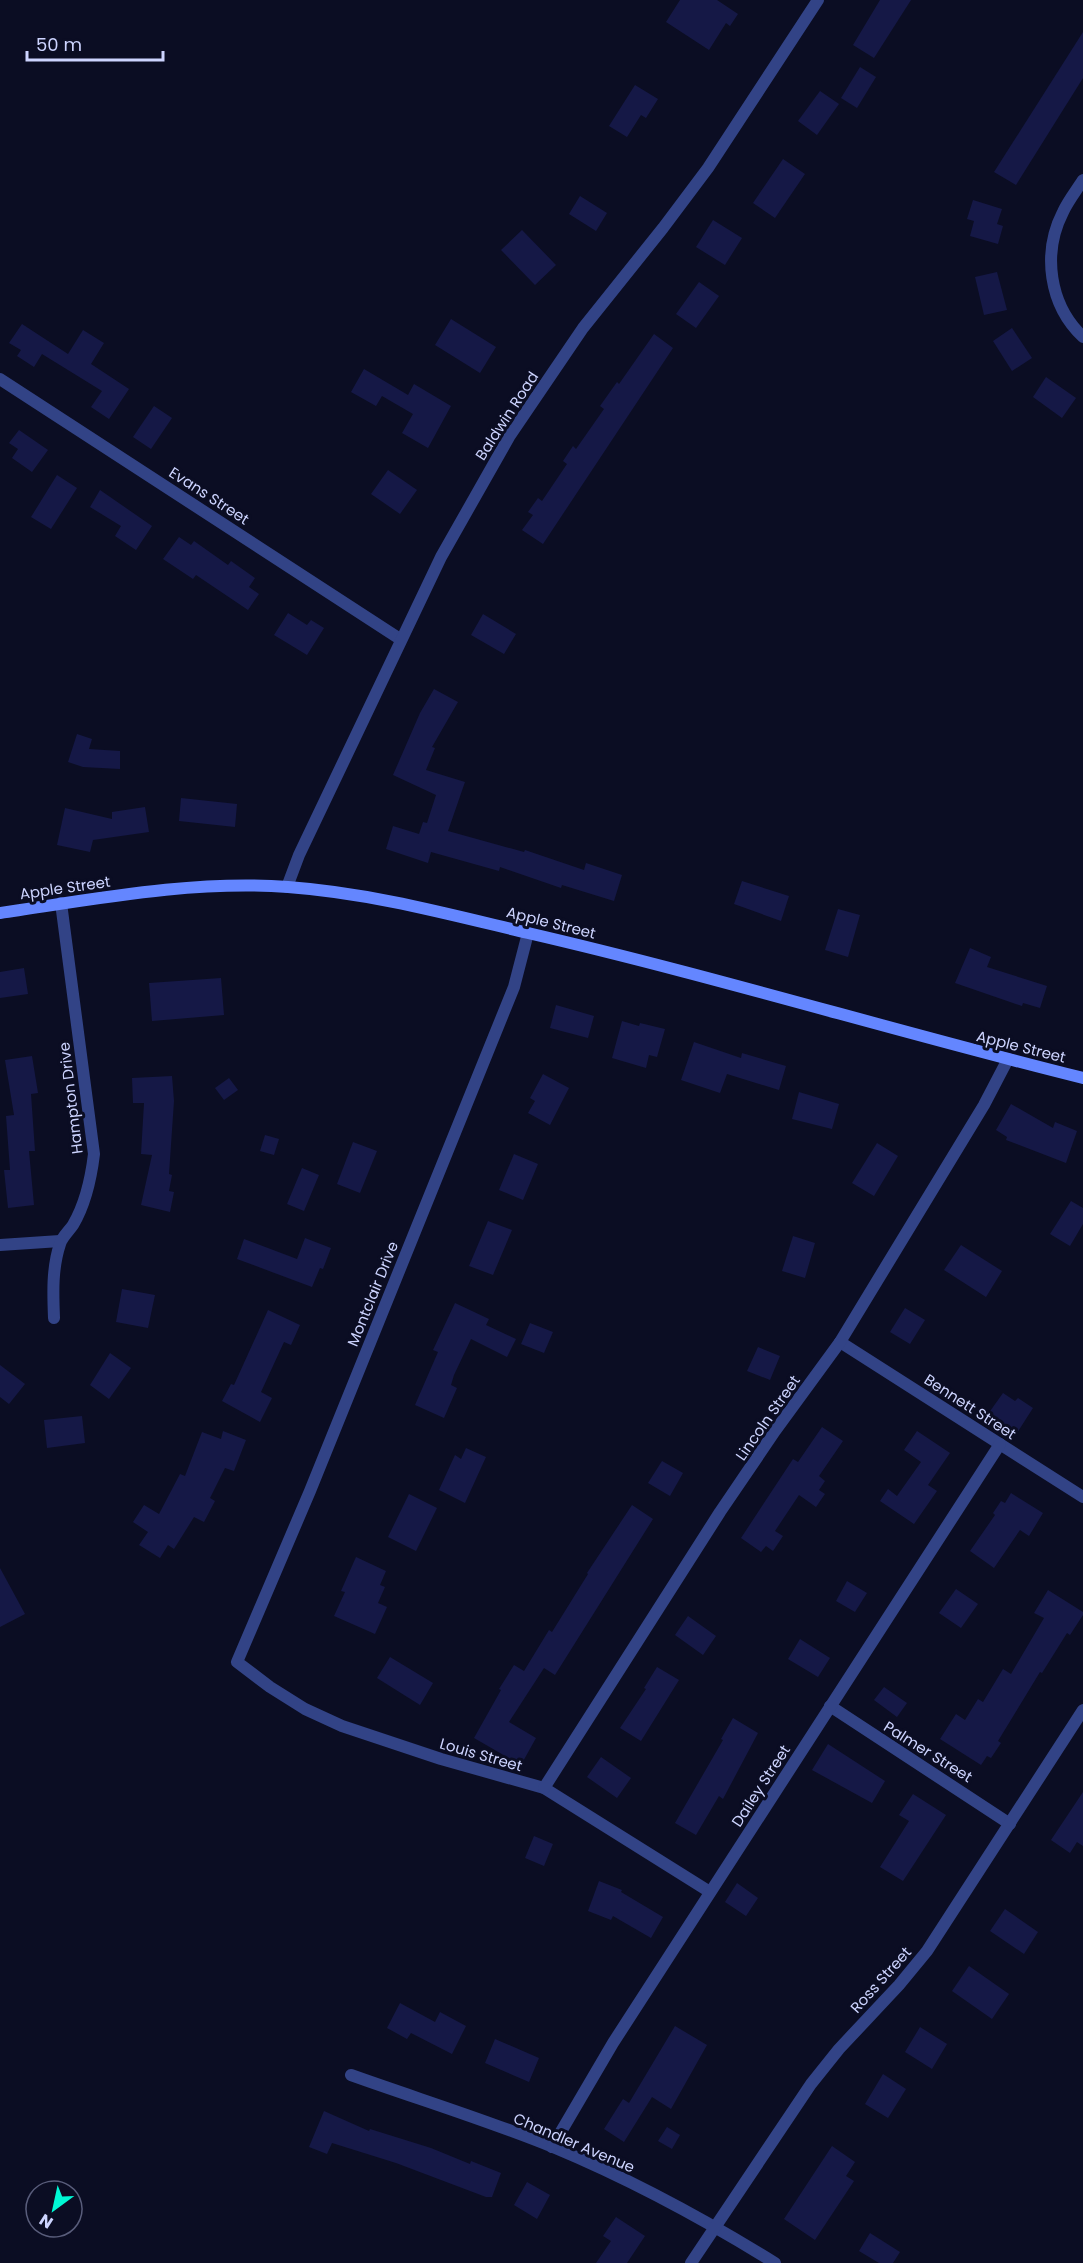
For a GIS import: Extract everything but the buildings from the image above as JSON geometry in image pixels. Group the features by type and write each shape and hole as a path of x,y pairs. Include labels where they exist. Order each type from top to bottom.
{"street":[{"name":"Baldwin Road","path":"287,887 298,855 400,639 485,477 532,400 583,328 708,168 818,0"},
{"path":"1083,180 1063,212 1055,232 1051,253 1051,274 1056,296 1065,315 1083,337"},
{"name":"Evans Street","path":"0,379 400,639"},
{"name":"Apple Street","path":"0,913 61,903 189,888 287,887 350,894 412,905 528,933 1083,1078"},
{"name":"Hampton Drive","path":"54,1318 52,1282 60,1241 84,1203 91,1179 94,1154 61,903"},
{"name":"Montclair Drive","path":"237,1662 328,1447 514,987 528,933"},
{"name":"Lincoln Street","path":"544,1788 720,1512 840,1342 984,1105 1008,1059"},
{"path":"0,1245 60,1241"},
{"name":"Bennett Street","path":"840,1342 1083,1497"},
{"name":"Dailey Street","path":"552,2147 613,2043 1000,1444"},
{"name":"Louis Street","path":"237,1662 296,1703 342,1726 441,1759 544,1788 710,1892"},
{"name":"Palmer Street","path":"830,1706 1010,1824"},
{"name":"Ross Street","path":"691,2263 811,2084 839,2049 899,1985 927,1951 1083,1710"},
{"name":"Chandler Avenue","path":"351,2075 552,2147 716,2226 775,2263"}]}
